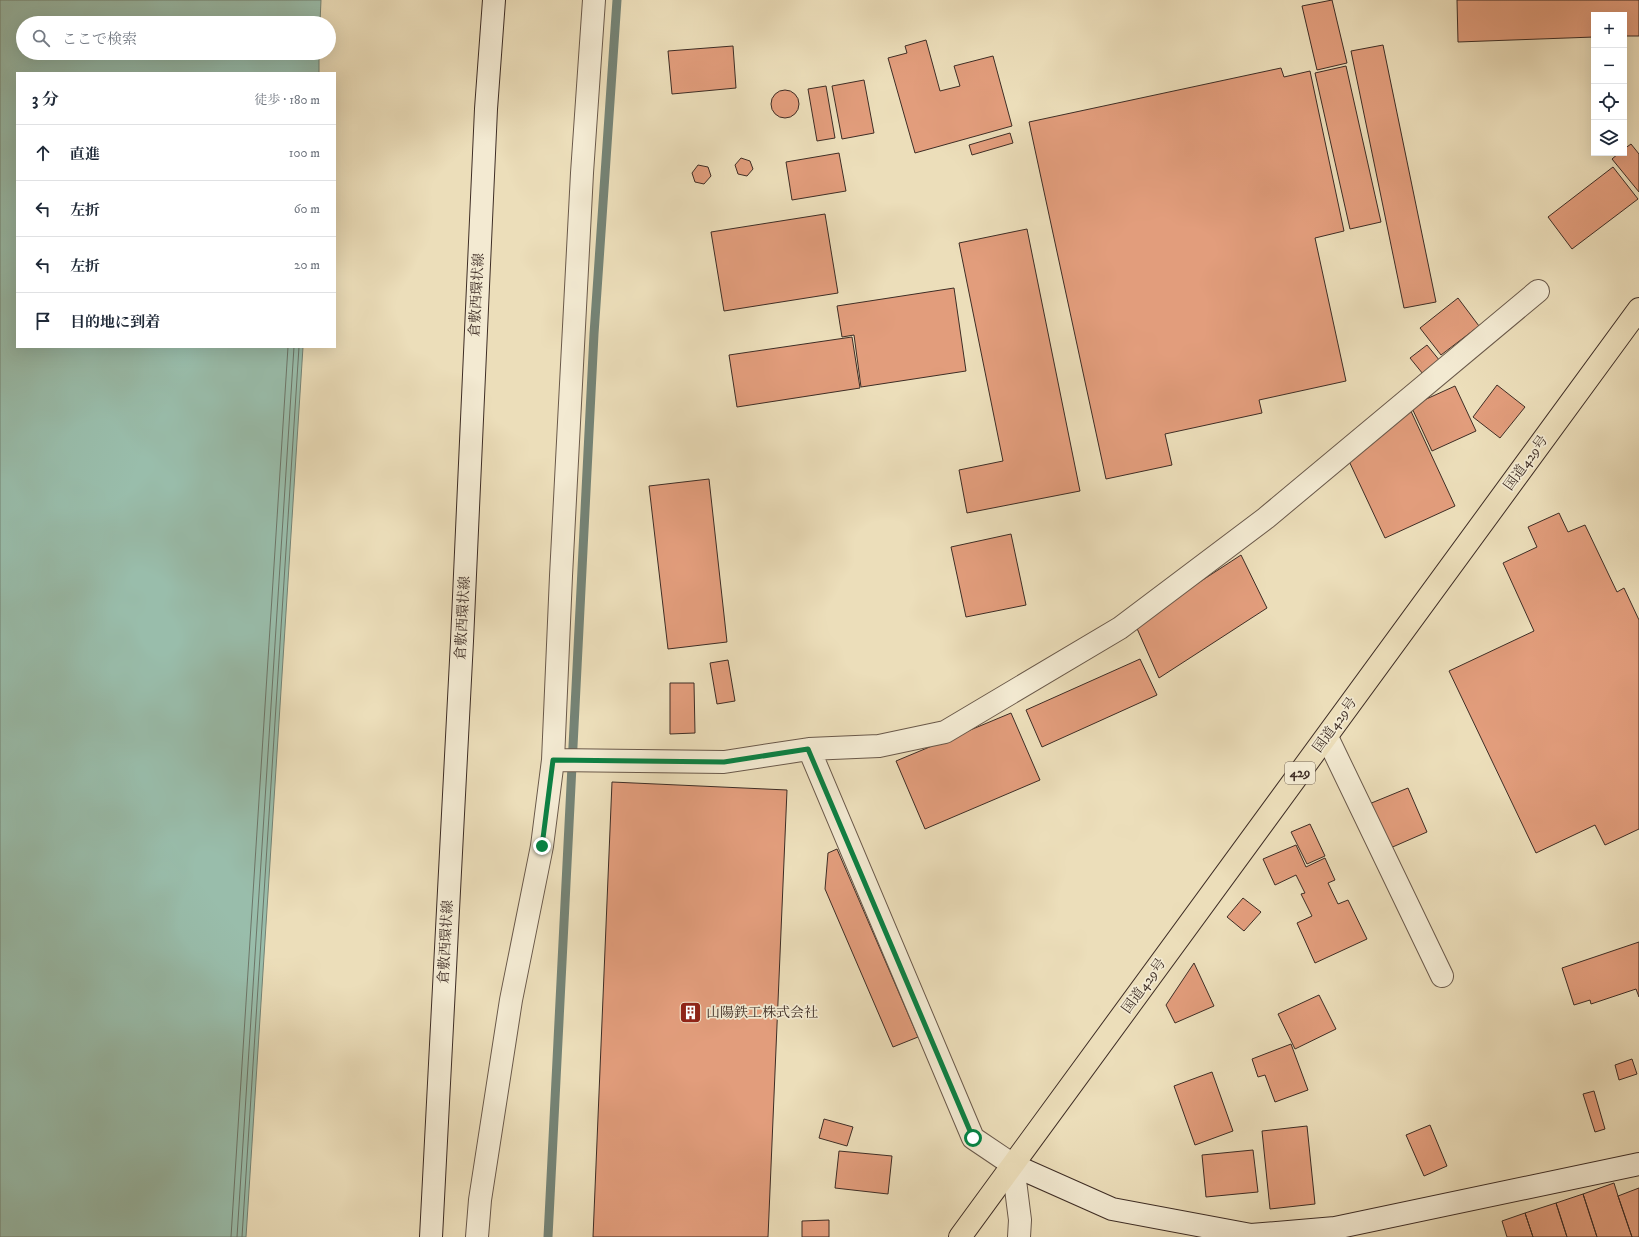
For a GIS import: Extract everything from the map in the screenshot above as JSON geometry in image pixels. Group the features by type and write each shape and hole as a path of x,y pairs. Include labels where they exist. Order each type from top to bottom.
{"highway":[{"name":"国道429号","path":"960,1237 1639,309"}],"street":[{"name":"倉敷西環状線","path":"431,1237 462,633 486,109 494,0"},
{"path":"477,1237 480,1200 511,1000 542,846 567,761 561,576 581,205 594,0"},
{"path":"567,761 724,762 808,749 880,746 945,732 1120,628 1266,518 1538,291"},
{"path":"1326,737 1442,976"},
{"path":"808,749 973,1138 1013,1165 1112,1209 1251,1235 1336,1228 1639,1164"},
{"path":"1013,1165 1020,1220 1019,1237"}],"water":[{"path":"0,0 321,0 320,16 16,16 16,60 319,60 319,72 16,72 16,348 303,348 246,1237 0,1237"}],"building":[{"path":"1332,0 1347,63 1317,70 1302,6"},
{"path":"1457,0 1639,0 1639,36 1627,36 1627,12 1591,12 1591,37 1458,42"},
{"path":"926,40 940,91 960,86 954,66 993,56 1012,126 915,153 888,58 907,53 905,46"},
{"path":"1383,45 1436,302 1404,308 1351,51"},
{"path":"733,46 736,88 672,94 668,51"},
{"path":"1346,66 1381,222 1350,229 1315,73"},
{"path":"1281,68 1284,77 1310,71 1344,231 1315,238 1346,381 1259,400 1262,413 1165,434 1172,465 1106,479 1029,122"},
{"path":"864,80 874,133 842,139 832,86"},
{"path":"826,86 835,138 817,141 808,89"},
{"path":"785,90 795,94 799,104 795,114 785,118 775,114 771,104 775,94"},
{"path":"1010,133 1013,143 972,155 969,145"},
{"path":"1631,144 1639,154 1639,192 1612,159 1616,156 1627,156 1627,147"},
{"path":"839,153 846,191 792,200 786,162"},
{"path":"741,158 750,161 753,169 747,176 738,174 735,165"},
{"path":"698,165 708,167 711,176 704,184 695,182 692,173"},
{"path":"1613,167 1638,199 1572,249 1548,217"},
{"path":"825,214 838,293 724,311 711,232"},
{"path":"1027,229 1080,491 967,513 959,470 1003,461 959,243"},
{"path":"954,288 966,371 861,387 854,335 842,337 837,306"},
{"path":"1458,298 1479,326 1441,355 1420,328"},
{"path":"852,337 860,388 737,407 729,355"},
{"path":"1427,345 1440,361 1423,374 1410,358"},
{"path":"1497,385 1525,407 1500,438 1473,417"},
{"path":"1455,386 1476,431 1432,451 1411,406"},
{"path":"1409,407 1455,506 1385,538 1348,459"},
{"path":"709,479 727,642 668,649 649,486"},
{"path":"1559,513 1568,532 1585,525 1617,592 1624,588 1639,620 1639,829 1605,845 1595,825 1536,853 1449,671 1534,631 1503,563 1537,547 1528,527"},
{"path":"1011,534 1026,605 966,617 951,547"},
{"path":"1241,555 1267,608 1159,678 1135,624"},
{"path":"1140,659 1157,695 1042,747 1026,710"},
{"path":"728,660 735,701 717,704 710,663"},
{"path":"670,683 694,683 695,733 670,734"},
{"path":"1011,713 1040,780 925,829 896,761"},
{"name":"山陽鉄工株式会社","path":"612,782 787,790 768,1237 593,1237"},
{"path":"1408,788 1427,832 1388,849 1369,804"},
{"path":"1310,824 1325,856 1307,864 1291,832"},
{"path":"1296,845 1306,867 1325,858 1335,880 1328,883 1338,904 1348,900 1367,939 1315,963 1297,923 1312,916 1301,894 1305,893 1296,875 1275,885 1263,859"},
{"path":"837,849 918,1037 893,1047 825,889 828,853"},
{"path":"1243,898 1261,912 1244,931 1227,917"},
{"path":"1639,942 1639,997 1636,989 1591,1004 1590,1000 1574,1005 1562,968"},
{"path":"1194,963 1214,1006 1175,1023 1166,1005"},
{"path":"1319,995 1336,1029 1295,1049 1278,1014"},
{"path":"1291,1044 1308,1090 1275,1102 1265,1075 1258,1077 1252,1059"},
{"path":"1632,1059 1637,1074 1619,1080 1615,1065"},
{"path":"1212,1072 1233,1131 1195,1145 1174,1086"},
{"path":"1594,1091 1605,1129 1595,1132 1583,1094"},
{"path":"824,1119 853,1127 847,1146 819,1138"},
{"path":"1430,1125 1447,1166 1424,1176 1406,1135"},
{"path":"1307,1126 1315,1204 1270,1209 1262,1131"},
{"path":"1253,1150 1258,1192 1206,1197 1202,1155"},
{"path":"839,1151 892,1156 888,1194 835,1188"},
{"path":"1614,1183 1632,1237 1597,1237 1583,1194"},
{"path":"1639,1188 1639,1237 1632,1237 1618,1196"},
{"path":"1583,1194 1597,1237 1567,1237 1556,1203"},
{"path":"1556,1203 1567,1237 1533,1237 1525,1213"},
{"path":"1525,1213 1533,1237 1507,1237 1502,1221"},
{"path":"829,1220 829,1237 802,1237 802,1221"}],"waterway":[{"path":"548,1237 594,334 617,0"}],"place":[{"name":"山陽鉄工株式会社","path":"690,1013"}],"route":[{"path":"542,846 553,760 724,762 808,749 973,1138"}]}
